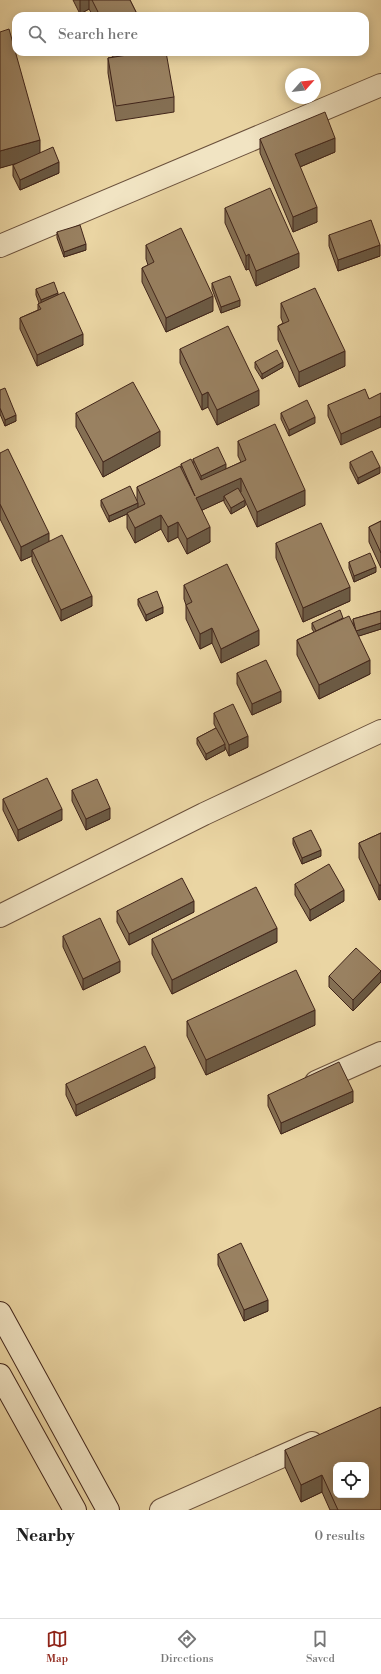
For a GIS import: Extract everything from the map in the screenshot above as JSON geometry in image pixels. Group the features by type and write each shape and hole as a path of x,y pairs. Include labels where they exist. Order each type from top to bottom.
{"street":[{"path":"0,246 381,85"},
{"path":"0,916 204,814 381,731"},
{"path":"299,1089 381,1053"},
{"path":"0,1313 108,1510"},
{"path":"0,1375 75,1510"},
{"path":"161,1510 331,1434"}],"building":[{"path":"92,0 130,0 136,12 98,12"},
{"path":"9,29 12,40 12,56 17,56 40,140 0,151 0,32"},
{"path":"121,56 167,56 174,97 116,106 108,58"},
{"path":"325,112 335,138 295,154 317,207 293,217 260,139"},
{"path":"53,147 59,162 20,180 13,165"},
{"path":"270,188 299,253 256,271 249,254 246,256 225,208"},
{"path":"371,220 380,245 338,260 329,235"},
{"path":"80,225 86,244 64,252 57,232"},
{"path":"181,228 213,296 166,318 142,268 154,262 146,245"},
{"path":"230,276 240,300 221,307 212,283"},
{"path":"54,282 58,293 41,300 36,289"},
{"path":"315,288 345,351 299,372 278,326 289,321 281,303"},
{"path":"64,292 83,334 37,355 20,318 41,309 38,304"},
{"path":"228,326 259,390 217,410 208,392 202,395 180,349"},
{"path":"277,350 283,362 262,374 255,362"},
{"path":"133,382 160,431 103,462 76,413"},
{"path":"5,388 16,415 5,420 0,408 0,390"},
{"path":"365,389 369,399 381,393 381,416 341,434 328,405"},
{"path":"307,400 315,417 289,430 281,413"},
{"path":"275,424 305,490 257,512 241,478 196,498 210,527 187,539 178,522 168,527 161,515 135,528 127,513 145,504 137,487 180,466 195,496 181,464 191,459 201,480 246,460 238,441"},
{"path":"218,447 226,464 201,476 193,459"},
{"path":"8,449 49,533 21,547 0,504 0,453"},
{"path":"372,451 380,467 358,478 350,462"},
{"path":"130,486 138,503 109,516 101,500"},
{"path":"238,488 245,500 231,508 224,496"},
{"path":"381,521 381,553 369,527"},
{"path":"321,523 350,587 303,608 276,543"},
{"path":"62,535 92,596 61,610 32,550"},
{"path":"370,553 376,567 354,576 349,562"},
{"path":"227,564 259,630 221,649 212,628 200,634 186,605 192,602 184,585"},
{"path":"157,591 163,607 146,615 138,599"},
{"path":"340,610 343,618 316,631 312,623"},
{"path":"381,611 381,623 356,631 353,619"},
{"path":"349,616 370,660 319,685 297,640"},
{"path":"266,660 281,691 252,704 237,673"},
{"path":"233,704 248,736 229,745 214,713"},
{"path":"216,728 225,744 206,754 197,738"},
{"path":"47,778 62,809 18,830 3,799"},
{"path":"97,779 110,808 86,819 72,790"},
{"path":"311,830 321,850 302,858 293,838"},
{"path":"381,833 381,885 379,885 359,843"},
{"path":"329,864 344,890 310,910 295,884"},
{"path":"182,878 194,901 129,934 117,911"},
{"path":"256,887 277,928 172,980 152,939"},
{"path":"100,918 120,961 83,979 63,936"},
{"path":"356,948 381,971 353,1000 329,976"},
{"path":"296,970 315,1010 206,1060 187,1021"},
{"path":"145,1046 155,1067 76,1105 66,1084"},
{"path":"339,1062 353,1091 281,1123 268,1095"},
{"path":"241,1243 268,1300 244,1310 218,1254"},
{"path":"381,1407 381,1510 338,1510 322,1475 301,1485 285,1450"}]}
